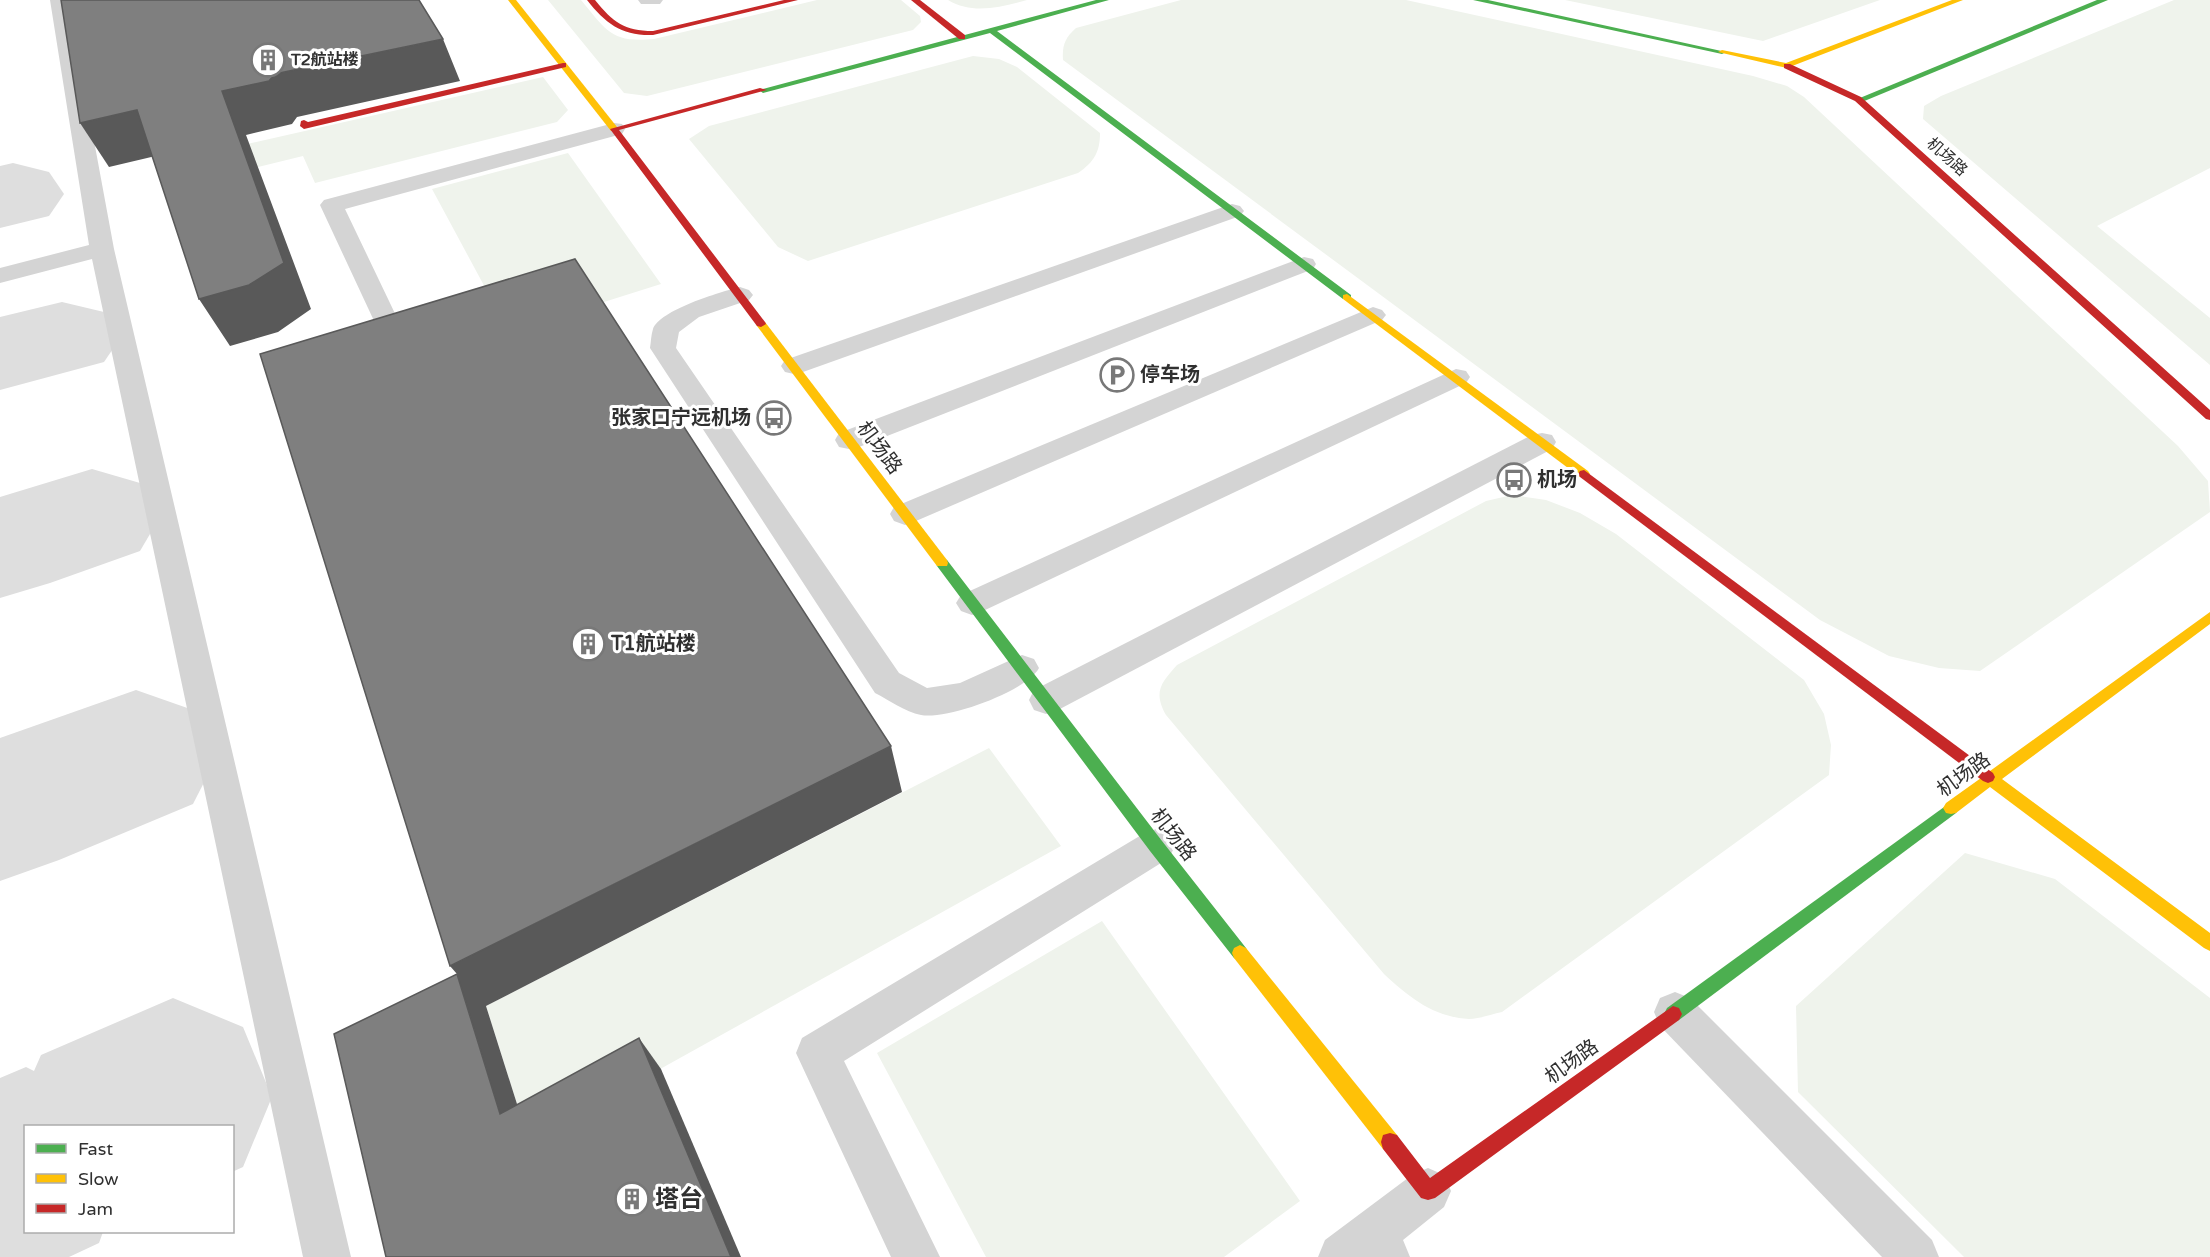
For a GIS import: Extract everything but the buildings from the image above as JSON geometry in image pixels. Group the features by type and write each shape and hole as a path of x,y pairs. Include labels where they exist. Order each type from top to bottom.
{"street":[{"path":"60,0 102,249 327,1257"},
{"name":"机场路","path":"512,0 614,129 1156,846 1428,1191 1675,1012 2210,617"},
{"path":"591,0 616,30 636,35 794,0"},
{"path":"647,0 654,0"},
{"path":"915,0 962,37"},
{"path":"398,347 332,205 1105,0"},
{"path":"1477,0 1787,66 1959,0"},
{"path":"1858,99 2104,0"},
{"path":"990,29 2210,943"},
{"path":"304,123 304,126 563,64"},
{"name":"机场路","path":"1787,66 1858,99 2210,416"},
{"path":"794,366 1232,211"},
{"path":"0,276 102,249"},
{"path":"849,440 1304,264"},
{"path":"740,296 690,312 666,329 663,348 887,683 922,702 966,696 1022,668"},
{"path":"905,514 1373,315"},
{"path":"972,603 1455,377"},
{"path":"1046,700 1542,442"},
{"path":"915,1257 817,1053 1156,846"},
{"path":"1675,1012 1915,1257"},
{"path":"1366,1250 1428,1191"}],"shaded area":[{"path":"548,0 581,0 611,33 619,37 640,40 654,39 817,0 901,0 920,16 921,22 913,30 647,96 624,93"},
{"path":"948,0 1027,0 997,7 977,8 958,5"},
{"path":"1181,0 1406,0 1753,76 1787,86 1804,97 2178,446 2208,481 2210,512 1980,671 1939,668 1889,656 1820,620 1063,60 1065,42 1076,28"},
{"path":"1565,0 1880,0 1763,41"},
{"path":"2174,0 2210,0 2210,168 2097,226 2210,318 2210,365 1923,119 1924,106 1941,96"},
{"path":"973,56 999,59 1017,67 1100,133 1099,146 1088,165 1078,173 808,261 778,247 689,139 709,126"},
{"path":"543,77 568,110 557,122 315,183 303,156 233,173 225,149"},
{"path":"568,153 661,284 509,332 432,189"},
{"path":"1512,495 1546,500 1580,513 1616,534 1804,680 1824,714 1831,745 1829,775 1502,1012 1469,1019 1433,1010 1412,998 1384,974 1166,715 1160,694 1163,683 1177,665 1486,501"},
{"path":"989,748 1061,846 529,1142 486,1006"},
{"path":"1965,853 2055,879 2210,998 2210,1257 1964,1257 1798,1092 1796,1006"},
{"path":"1102,921 1300,1201 1224,1257 986,1257 877,1053"}],"taxiway":[{"path":"0,197 13,194"},
{"path":"0,354 62,337"},
{"path":"0,548 92,517"},
{"path":"0,810 136,757"},
{"path":"114,1125 173,1097"},
{"path":"0,1182 24,1171"}],"traffic: fast":[{"path":"763,90 1105,0"},
{"path":"1477,0 1722,52"},
{"path":"1859,100 2104,0"},
{"path":"990,29 1347,297"},
{"path":"942,563 1240,953"},
{"path":"1673,1014 1951,808"}],"traffic: slow":[{"path":"512,0 614,129"},
{"path":"1722,52 1787,66 1959,0"},
{"path":"1347,297 1584,474"},
{"path":"761,324 942,563"},
{"path":"1951,808 2210,617"},
{"path":"1988,777 2210,943"},
{"path":"1240,953 1390,1142"}],"traffic: jam":[{"path":"591,0 604,16 617,26 624,30 642,33 653,33 794,0"},
{"path":"915,0 962,37"},
{"path":"304,123 304,126 563,65"},
{"path":"1787,66 1858,99"},
{"path":"761,324 614,129 763,90"},
{"path":"1859,100 2210,416"},
{"path":"1584,474 1988,777"},
{"path":"1390,1142 1428,1191 1673,1014"}],"place":[{"name":"T2航站楼","path":"268,60"},
{"name":"停车场","path":"1117,375"},
{"name":"张家口宁远机场","path":"774,418"},
{"name":"机场","path":"1514,480"},
{"name":"T1航站楼","path":"588,644"},
{"name":"塔台","path":"632,1199"}]}
